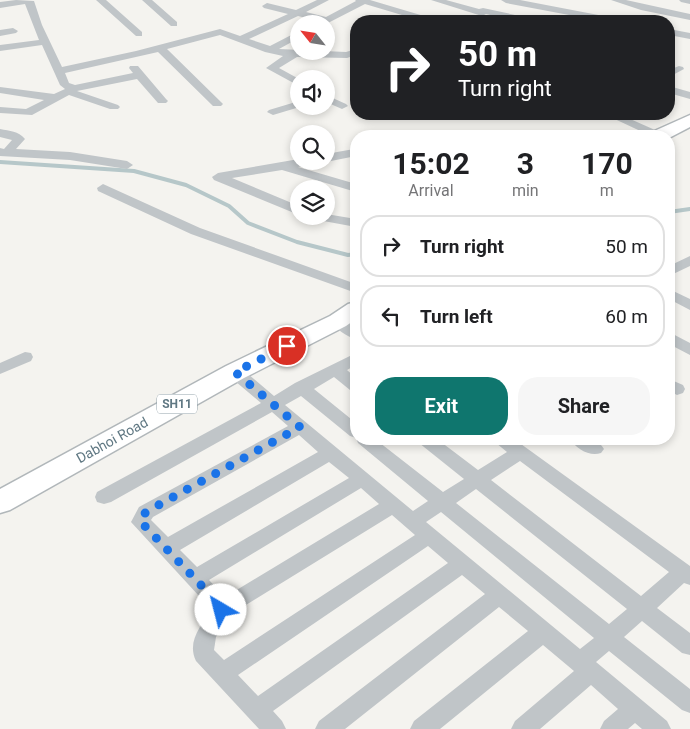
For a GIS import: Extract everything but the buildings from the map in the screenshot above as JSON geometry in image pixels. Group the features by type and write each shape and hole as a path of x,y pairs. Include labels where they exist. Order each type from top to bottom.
{"main road":[{"path":"671,130 690,120"},
{"path":"675,141 690,132"},
{"name":"Dabhoi Road","path":"0,502 235,372 350,321"}],"street":[{"path":"101,0 139,34"},
{"path":"147,0 174,24"},
{"path":"241,39 324,0"},
{"path":"335,16 364,1 388,0"},
{"path":"506,0 644,8 690,17"},
{"path":"684,0 690,1"},
{"path":"0,5 28,1 65,85 80,96 114,107"},
{"path":"364,1 408,15"},
{"path":"413,15 436,1 494,15"},
{"path":"479,15 490,3"},
{"path":"520,15 536,3"},
{"path":"267,6 304,15"},
{"path":"675,22 690,25"},
{"path":"0,33 13,31"},
{"path":"59,70 160,48 220,32 269,50 290,53"},
{"path":"675,33 690,36"},
{"path":"0,40 43,38"},
{"path":"0,48 43,38"},
{"path":"269,50 290,39"},
{"path":"160,48 218,104"},
{"path":"335,54 350,54"},
{"path":"125,56 162,101"},
{"path":"290,57 272,68 290,78"},
{"path":"675,71 679,69"},
{"path":"0,110 28,113 72,90 140,75"},
{"path":"0,90 56,98"},
{"path":"675,91 690,96"},
{"path":"335,102 342,106"},
{"path":"273,112 290,107"},
{"path":"623,120 646,130"},
{"path":"0,133 13,135 18,137 19,140 3,152"},
{"path":"3,152 70,156 127,166"},
{"path":"335,156 350,154"},
{"path":"290,165 218,177 290,207"},
{"path":"282,166 350,186"},
{"path":"102,188 138,208 187,228 350,287"},
{"path":"335,219 350,222"},
{"path":"675,269 690,260"},
{"path":"675,296 690,305"},
{"path":"675,341 690,350"},
{"path":"0,369 25,357"},
{"path":"104,497 271,403 350,361"},
{"path":"335,369 350,381"},
{"path":"235,372 659,729"},
{"path":"301,387 350,427"},
{"path":"221,610 219,604 141,522 142,517 146,512 300,427"},
{"path":"371,445 611,637 690,703"},
{"path":"433,445 690,646"},
{"path":"511,445 687,574 611,637 586,667 523,729"},
{"path":"589,445 595,449"},
{"path":"412,521 521,452"},
{"path":"166,548 330,453"},
{"path":"195,578 362,479"},
{"path":"274,729 204,654 202,648 205,636 221,610 393,505"},
{"path":"222,674 429,535"},
{"path":"256,710 462,564"},
{"path":"327,729 499,595"},
{"path":"422,729 543,632"},
{"path":"612,729 635,708"}],"waterway":[{"path":"0,162 134,171 186,185 229,206 248,223 297,242 350,255"},
{"path":"675,211 690,209"}],"route":[{"path":"221,610 219,604 141,522 142,517 146,512 300,427 235,372 287,346"}]}
